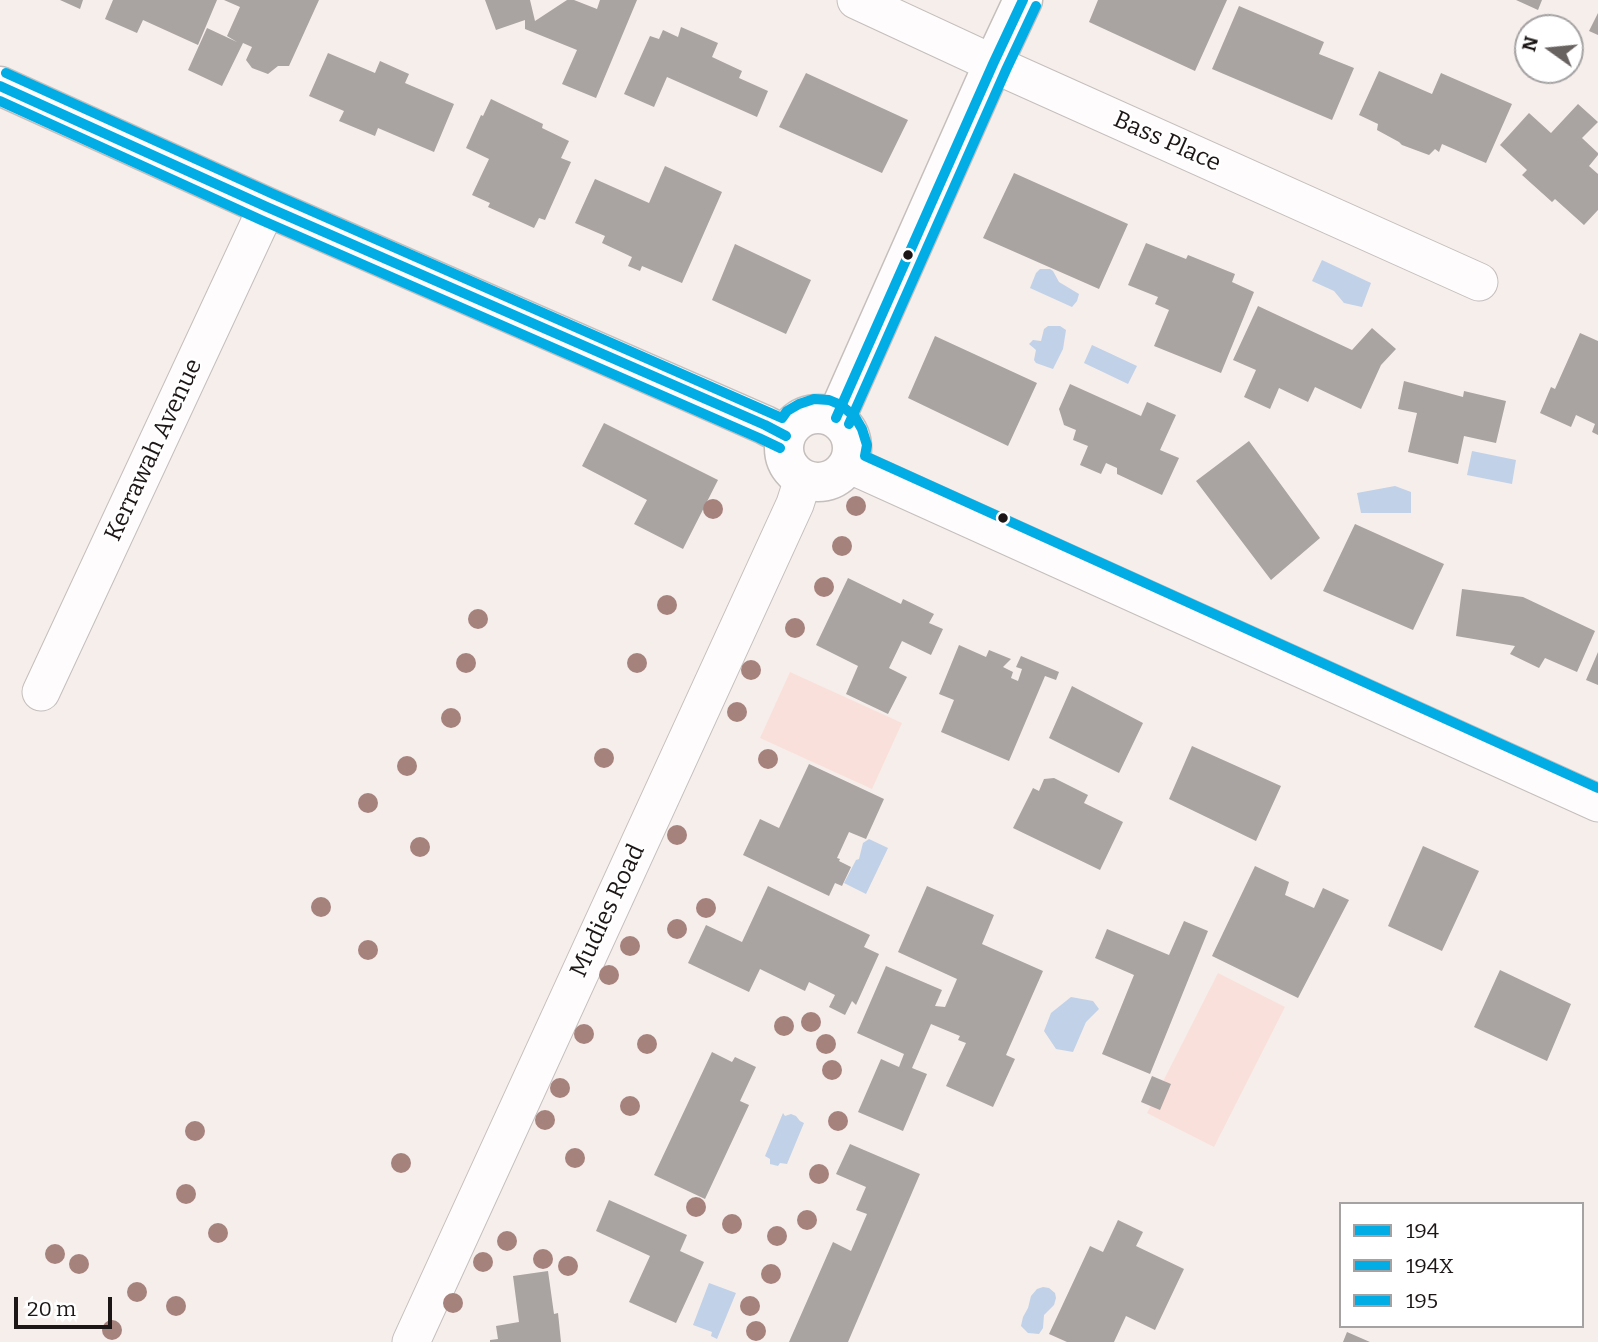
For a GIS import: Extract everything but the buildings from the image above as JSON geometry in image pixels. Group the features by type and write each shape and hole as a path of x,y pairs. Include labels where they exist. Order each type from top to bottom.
{"street":[{"name":"Bass Place","path":"856,0 1479,282"},
{"path":"836,418 1023,0"},
{"path":"0,86 786,436"},
{"name":"Kerrawah Avenue","path":"41,692 267,207"},
{"path":"826,414 836,418 850,435 853,446 851,457 846,468 837,476 815,482 803,479 787,462 786,436 796,422 805,416 826,414"},
{"path":"848,464 1598,803"},
{"name":"Mudies Road","path":"411,1342 795,504 803,479"}],"shaded area":[{"path":"790,672 902,723 872,789 760,738"},
{"path":"1218,973 1285,1007 1214,1147 1147,1113"}],"water":[{"path":"1322,260 1371,283 1362,307 1344,303 1334,291 1312,281"},
{"path":"1040,269 1050,269 1059,282 1079,294 1072,307 1030,288"},
{"path":"1048,326 1060,326 1066,330 1063,349 1053,369 1036,363 1036,350 1029,344 1033,340 1041,341 1044,329"},
{"path":"1092,345 1137,366 1128,384 1084,363"},
{"path":"1472,451 1516,460 1512,484 1467,475"},
{"path":"1395,486 1411,492 1411,513 1361,513 1357,493"},
{"path":"869,839 888,848 866,894 844,883 859,859 863,843"},
{"path":"1071,997 1093,1001 1099,1009 1086,1022 1073,1052 1056,1049 1044,1031 1051,1013"},
{"path":"783,1113 785,1116 796,1116 804,1123 787,1164 780,1163 778,1166 770,1164 770,1159 765,1156"},
{"path":"709,1283 736,1293 717,1339 711,1336 712,1332 693,1325"},
{"path":"1043,1287 1055,1293 1054,1305 1044,1315 1043,1328 1039,1334 1028,1333 1021,1326 1023,1317 1031,1296"}],"transit line":[{"name":"194","path":"836,418 1023,0"},
{"name":"194X","path":"849,424 1036,6"},
{"name":"195","path":"6,73 782,418 787,411 814,399 829,400 841,405 855,417 862,429 867,445 865,456 1598,788"},
{"name":"194","path":"0,86 786,436"},
{"name":"194X","path":"0,101 261,220 780,448"}]}
